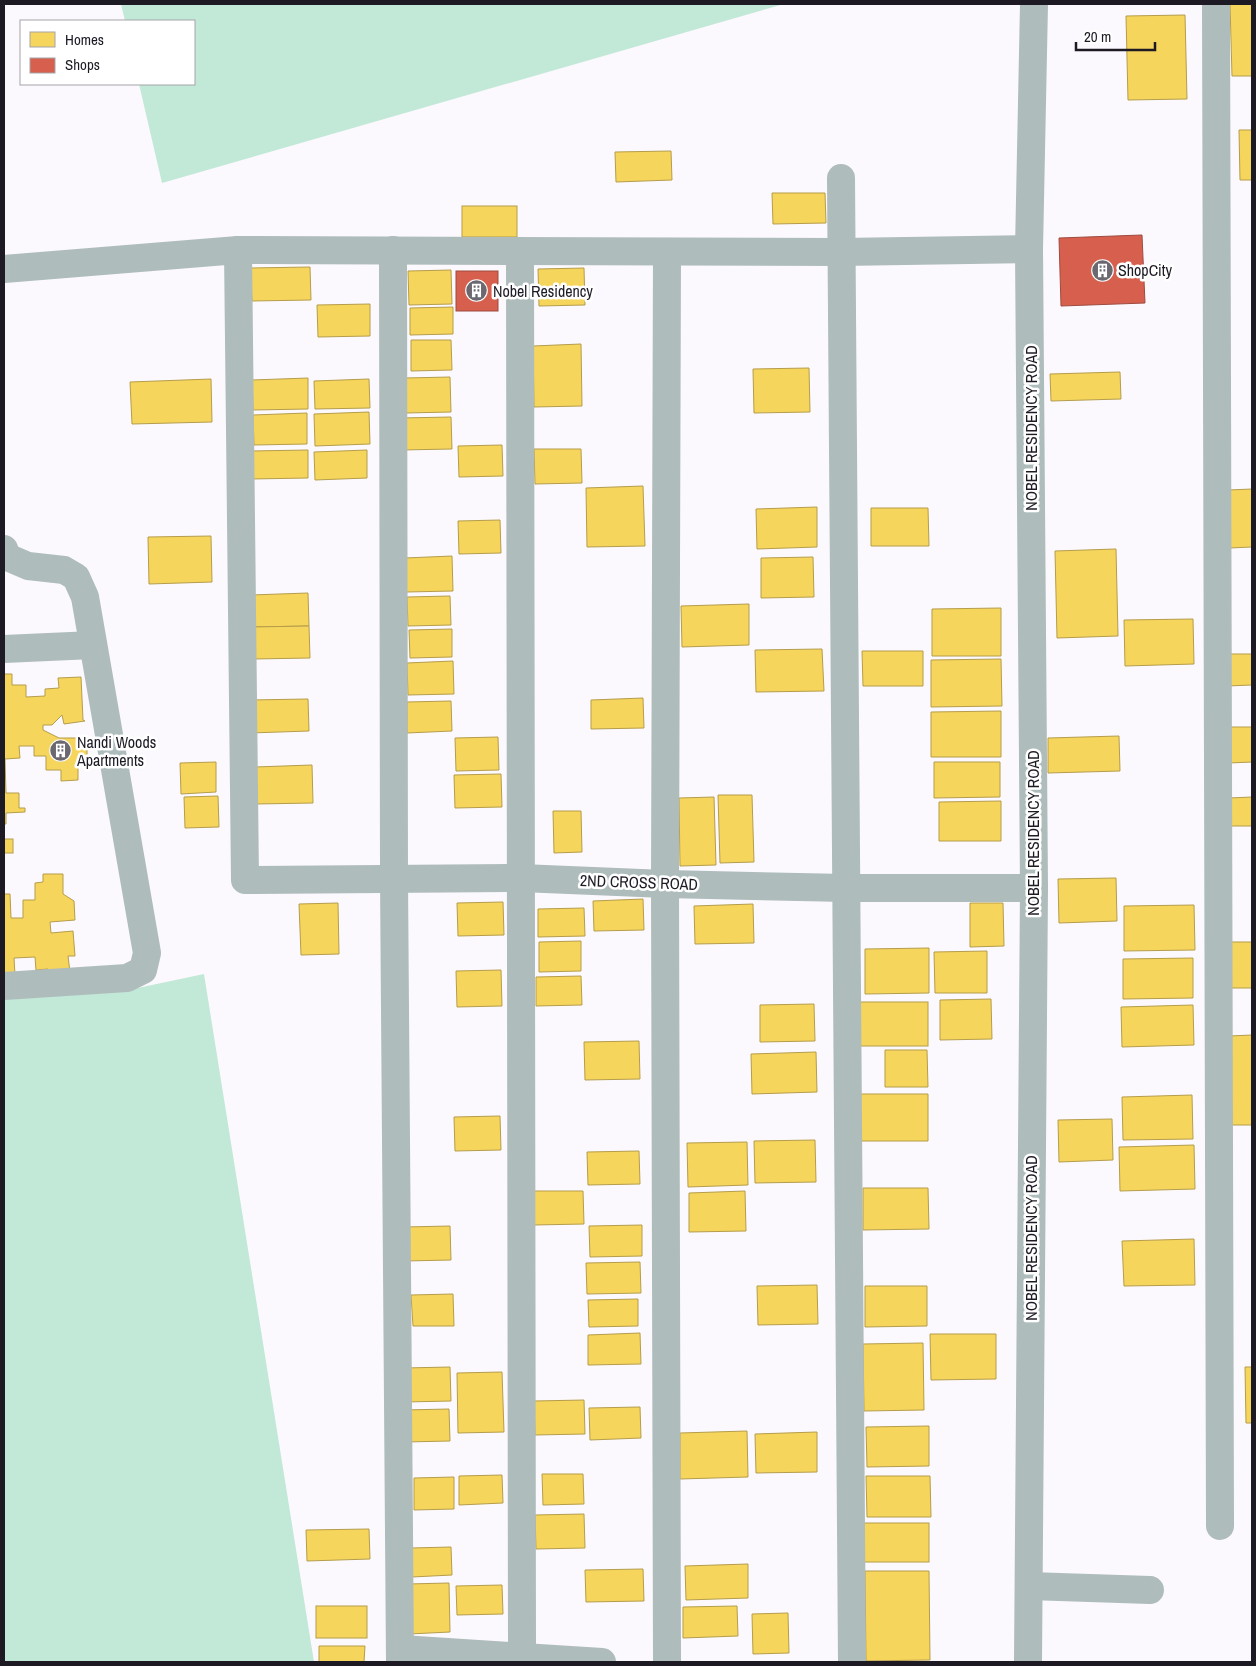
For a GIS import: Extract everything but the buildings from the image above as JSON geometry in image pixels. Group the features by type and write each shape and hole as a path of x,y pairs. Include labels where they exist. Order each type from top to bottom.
{"street":[{"name":"NOBEL RESIDENCY ROAD","path":"1028,1662 1034,888 1029,248 1034,4"},
{"path":"1216,4 1220,1526"},
{"path":"841,178 852,1662"},
{"path":"4,269 238,250 841,252 1029,248"},
{"name":"2ND CROSS ROAD","path":"238,250 245,880 521,878 664,884 846,888 1034,888"},
{"path":"393,250 394,879 401,1656 522,1657 602,1662"},
{"path":"520,251 522,1657"},
{"path":"667,252 664,884 667,1662"},
{"path":"4,549 7,557 28,566 64,570 76,577 85,597 148,953 143,970 128,978 4,986"},
{"path":"4,649 93,644"},
{"path":"1029,1586 1150,1590"}],"green space":[{"path":"121,4 784,4 162,183 139,85 195,85 195,20 125,20"},
{"path":"204,974 314,1662 4,1662 4,999 133,989"}],"place":[{"name":"ShopCity","path":"1102,270"},
{"name":"Nobel Residency","path":"477,291"},
{"name":"Nandi Woods Apartments","path":"61,751"}]}
